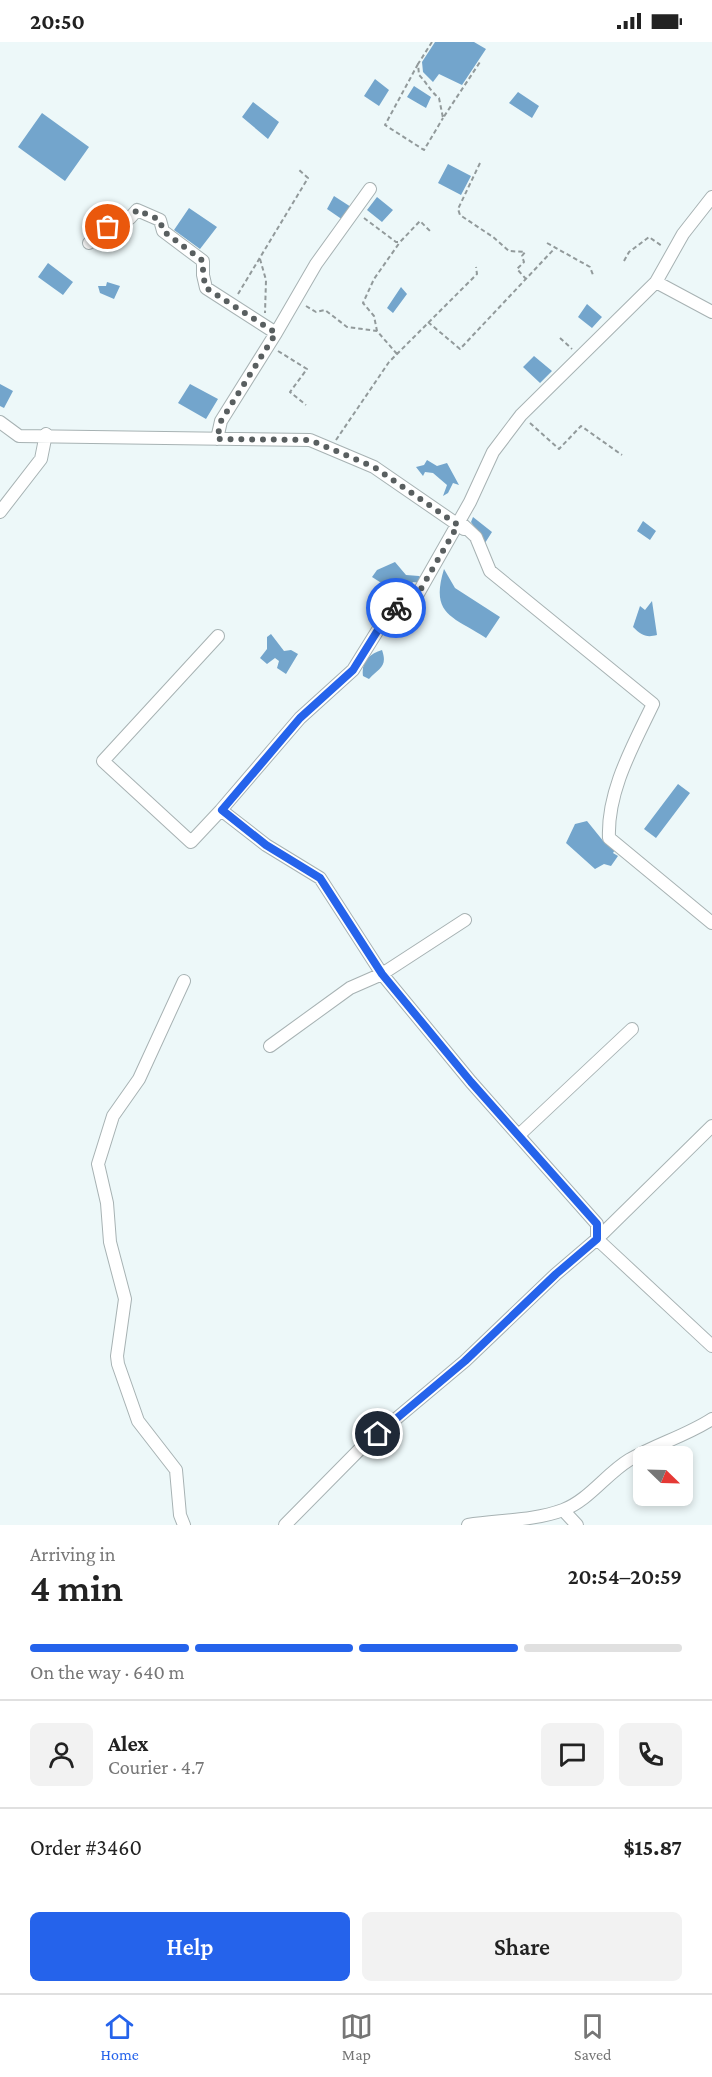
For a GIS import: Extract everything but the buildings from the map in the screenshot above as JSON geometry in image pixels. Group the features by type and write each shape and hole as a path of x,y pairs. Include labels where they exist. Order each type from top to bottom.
{"street":[{"path":"217,439 221,421 316,264 356,212 370,189"},
{"path":"218,636 103,760 191,842 222,810 300,718 353,670 391,609 411,606 458,523 493,452 521,415 656,282 682,234 712,197"},
{"path":"89,243 108,227 130,218 137,210 151,215 160,220 163,231 203,261 206,288 240,307 276,333"},
{"path":"656,282 712,312"},
{"path":"0,422 19,436 46,434 310,440 374,467 458,523 476,537 490,571 653,704 621,775 608,819 609,838 712,923"},
{"path":"0,512 41,459 46,434"},
{"path":"222,810 266,845 320,878 382,974 471,1082 597,1224 597,1239 712,1346"},
{"path":"270,1046 350,988 382,974 465,920"},
{"path":"184,981 139,1079 113,1116 98,1164 107,1203 110,1242 125,1299 117,1356 118,1364 138,1421 176,1470 180,1515 184,1525"},
{"path":"519,1135 632,1029"},
{"path":"285,1525 360,1449 465,1361 556,1274 597,1239 712,1126"},
{"path":"468,1525 521,1519 563,1510 584,1497 628,1460 688,1434 712,1419"},
{"path":"563,1510 578,1525"}],"path":[{"path":"432,42 385,125 424,150 480,62"},
{"path":"418,64 419,75 429,82 430,91 439,98 443,118"},
{"path":"480,163 458,209 460,215 493,237 509,251 525,252 522,256 524,262 517,269 526,279"},
{"path":"240,307 235,298 308,178 299,170"},
{"path":"356,212 396,242 400,242"},
{"path":"397,354 376,331 374,316 363,303 374,279 400,242 420,221 432,233"},
{"path":"624,261 629,252 649,237 672,253"},
{"path":"547,243 590,267 593,274"},
{"path":"428,322 460,349 555,248"},
{"path":"260,259 266,280 265,325"},
{"path":"331,449 397,354 477,274 476,267"},
{"path":"295,299 316,312 325,310 346,327 376,331"},
{"path":"560,338 580,357"},
{"path":"268,345 307,369 290,392 306,405"},
{"path":"521,415 559,449 580,426 622,455"}],"water":[{"path":"435,42 474,42 486,49 462,85 439,74 433,82 423,72 422,62"},
{"path":"375,79 389,90 379,106 364,96"},
{"path":"414,86 431,97 426,108 407,97"},
{"path":"518,92 539,106 532,118 509,103"},
{"path":"253,102 279,122 268,139 242,117"},
{"path":"42,113 89,147 65,181 18,147"},
{"path":"448,164 471,176 461,195 438,183"},
{"path":"334,196 351,207 343,220 327,209"},
{"path":"377,197 393,210 382,222 367,210"},
{"path":"189,208 217,227 200,249 174,230"},
{"path":"48,263 73,282 63,295 38,277"},
{"path":"107,282 120,286 114,299 100,293 98,286 106,286"},
{"path":"401,287 407,294 393,313 387,308"},
{"path":"587,304 602,317 592,328 578,317"},
{"path":"534,356 552,371 540,383 523,367"},
{"path":"0,384 13,391 4,408 0,406"},
{"path":"190,384 218,399 206,419 178,403"},
{"path":"427,460 437,466 447,463 459,485 453,483 448,493 443,496 447,485 433,473 425,472 423,476 416,467 424,465"},
{"path":"473,517 492,532 485,543 471,522"},
{"path":"643,521 656,531 650,540 637,531"},
{"path":"395,562 406,575 419,576 423,579 421,583 413,582 407,590 398,588 392,581 383,584 372,577 377,570"},
{"path":"444,569 455,588 500,617 486,638 454,619 442,605 440,584"},
{"path":"652,601 657,635 647,636 633,627 640,606 645,610"},
{"path":"271,634 284,651 291,650 298,654 286,674 277,668 279,661 275,658 267,664 260,658 267,649 267,637"},
{"path":"382,650 384,660 382,667 369,679 363,676 363,667 367,659"},
{"path":"678,784 690,793 656,838 644,829"},
{"path":"587,821 604,842 616,848 613,853 618,856 611,866 604,864 595,869 566,843 575,824"}],"way so far":[{"path":"108,227 130,218 137,210 160,220 163,231 203,261 206,288 240,307 276,333 221,421 217,439 310,440 374,467 458,525 411,606 396,608"}],"route":[{"path":"378,1434 465,1361 556,1274 597,1239 597,1224 471,1082 382,974 320,878 266,845 222,810 300,718 353,670 368,651 391,609 396,608"}]}
